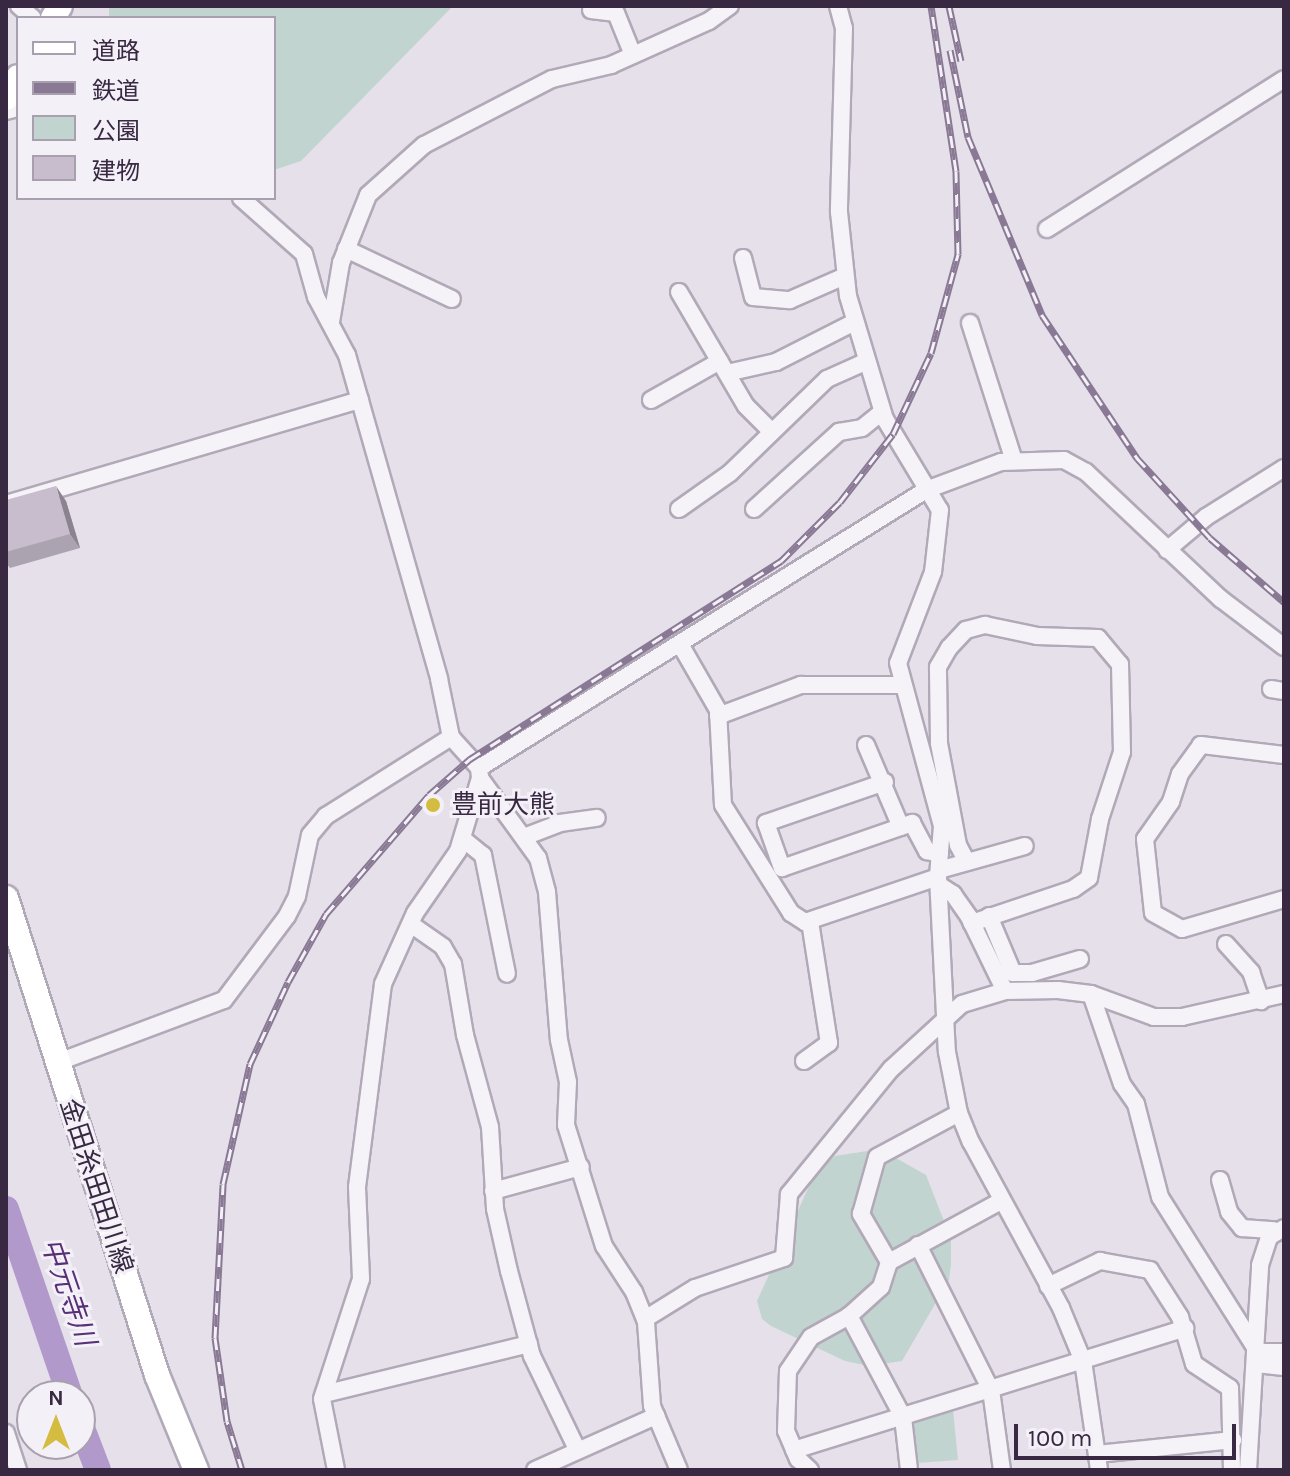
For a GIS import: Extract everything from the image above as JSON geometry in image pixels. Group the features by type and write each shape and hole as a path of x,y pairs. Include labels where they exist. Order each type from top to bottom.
{"main road":[{"path":"6,98 16,80"},
{"name":"金田糸田田川線","path":"6,898 157,1375 196,1470"}],"street":[{"path":"331,323 333,294 346,249 368,195 424,145 552,79 633,55 730,6"},
{"path":"838,6 844,28 839,107 845,276 865,362 882,412 940,510 933,572 900,650 901,685 928,758 942,826 939,872 945,1017 959,1113 1083,1361 1098,1462 1233,1440"},
{"path":"591,10 616,13 633,55"},
{"path":"1047,229 1284,79"},
{"path":"243,200 304,254 316,297 331,323 360,400 451,737 480,773 538,858 547,892 559,1040 568,1082 566,1125 604,1246 645,1319 656,1416 679,1470"},
{"path":"346,249 452,299"},
{"path":"743,258 753,297 790,300 845,276"},
{"path":"679,292 746,406 771,431"},
{"path":"651,400 723,367 776,362 855,322"},
{"path":"970,323 1014,461"},
{"path":"679,509 730,473 827,379 865,362"},
{"path":"6,504 360,400"},
{"path":"754,509 839,432 862,428 882,412"},
{"path":"336,1470 324,1394 361,1279 357,1187 383,984 412,925 463,839 480,773 926,490 1014,461 1064,460 1086,472 1221,599 1284,647"},
{"path":"1167,550 1206,517 1284,468"},
{"path":"967,862 958,845 939,743 938,667 943,657 966,630 985,625 1037,636 1098,638 1120,664 1122,752 1100,819 1089,878 972,923"},
{"path":"680,644 718,716 723,805 775,893 791,913 810,921 967,862 1025,846"},
{"path":"718,716 801,685 901,685"},
{"path":"56,1063 224,1000 292,906 310,835 326,816 451,737"},
{"path":"866,745 885,782 901,827"},
{"path":"1284,755 1201,745 1180,774 1171,802 1145,839 1153,913 1182,929 1284,899"},
{"path":"885,782 766,823 782,868 912,823 972,923 1005,991"},
{"path":"524,837 560,823 597,818"},
{"path":"463,839 483,855 507,974"},
{"path":"989,916 1013,973 1032,973 1080,959"},
{"path":"804,1061 829,1043 810,921"},
{"path":"412,925 443,947 453,964 465,1035 490,1127 493,1191 529,1344 577,1449"},
{"path":"1226,944 1251,972 1261,1001"},
{"path":"645,1319 695,1288 784,1258 789,1194 891,1069 962,1004 1005,991 1091,994 1154,1017 1182,1017 1283,996"},
{"path":"1091,994 1122,1084 1136,1104 1160,1197 1255,1354 1284,1367"},
{"path":"889,1262 861,1214 877,1157 959,1113"},
{"path":"493,1191 581,1167"},
{"path":"1220,1180 1229,1212 1242,1228 1279,1229 1260,1265 1248,1470"},
{"path":"810,1470 794,1450 783,1413 788,1371 811,1337 849,1316 881,1287 889,1262 1001,1201"},
{"path":"918,1245 991,1390 1002,1470"},
{"path":"1048,1286 1100,1261 1142,1266 1185,1328 1194,1364 1230,1388 1232,1470"},
{"path":"849,1316 903,1417 909,1470"},
{"path":"794,1450 1185,1328"},
{"path":"324,1394 529,1344"},
{"path":"1255,1354 1284,1352"},
{"path":"535,1470 656,1416"},
{"path":"6,1433 18,1470"}],"green space":[{"path":"109,6 453,6 301,161 276,169 276,16 109,16"},
{"path":"880,1149 926,1175 951,1239 951,1264 949,1280 902,1361 869,1366 845,1361 771,1326 762,1319 757,1301 815,1173 835,1156"},
{"path":"953,1410 958,1460 916,1463 912,1424"}],"building":[{"path":"56,486 70,534 6,552 6,500"}],"waterway":[{"name":"中元寺川","path":"6,1209 65,1380"},
{"name":"中元寺川","path":"94,1460 98,1470"}],"railway":[{"path":"242,1470 227,1421 215,1338 223,1184 250,1064 288,982 326,914 429,795 470,759 781,561 840,502 893,434 931,353 958,254 956,171 931,6"},
{"path":"949,6 961,61"},
{"path":"950,50 968,137 1042,315 1137,458 1210,538 1284,602"}],"place":[{"name":"豊前大熊","path":"433,805"}]}
